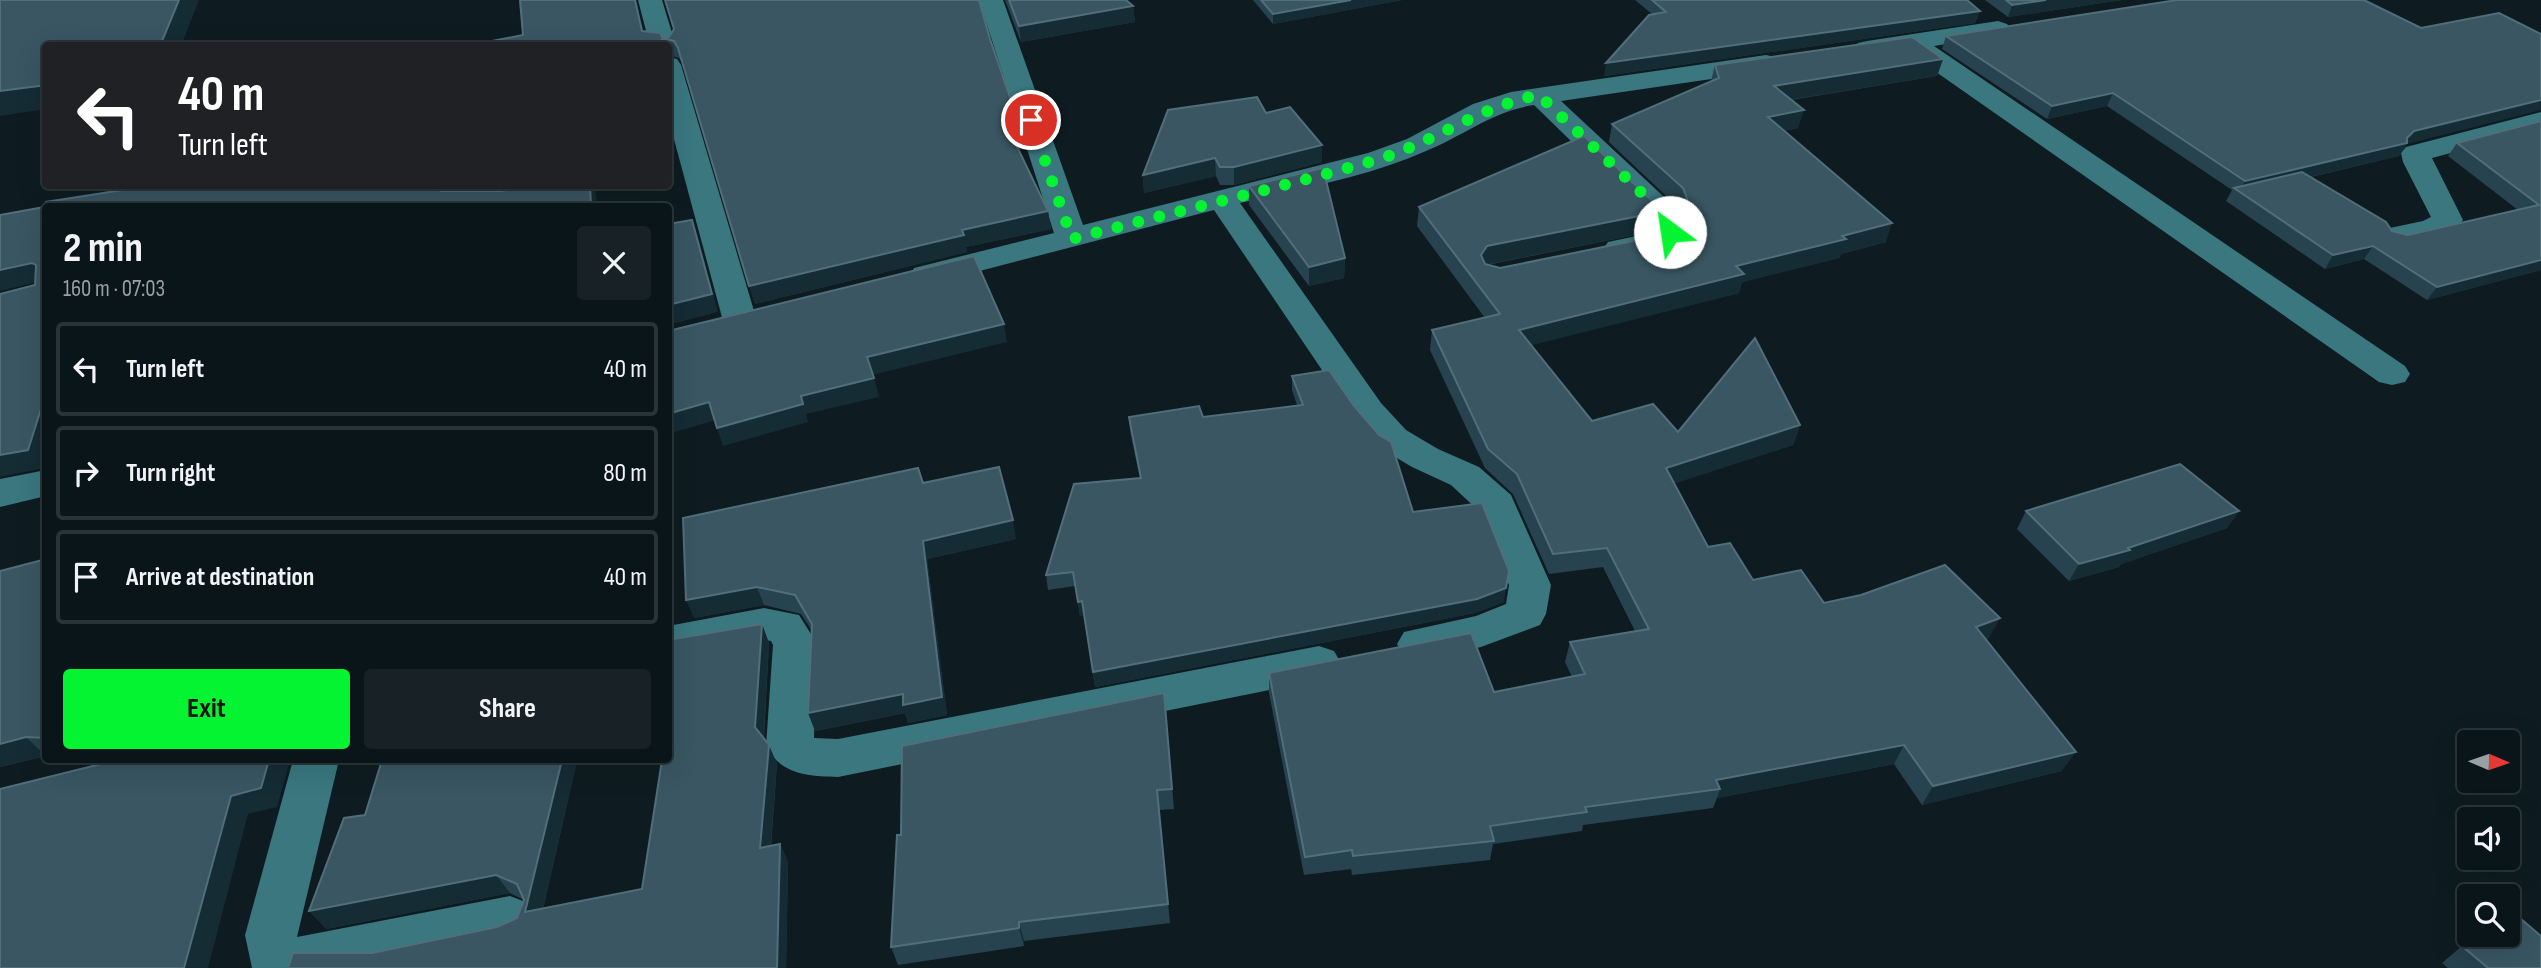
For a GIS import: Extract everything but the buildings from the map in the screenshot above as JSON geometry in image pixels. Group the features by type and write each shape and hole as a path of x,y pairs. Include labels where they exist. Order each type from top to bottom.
{"street":[{"path":"650,0 662,42"},
{"path":"990,0 1072,239"},
{"path":"1846,52 2015,27 1974,7"},
{"path":"1912,43 2392,374"},
{"path":"900,282 1378,159 1437,135 1483,110 1511,100 1793,59"},
{"path":"672,93 682,162 741,321"},
{"path":"1539,95 1665,215 1670,232 1656,242 1590,256"},
{"path":"2396,236 2433,229 2447,220 2444,207 2417,165 2416,153 2541,120"},
{"path":"672,642 764,624 784,626 795,642 789,746 806,757 838,758 1481,631 1525,614 1530,584 1497,505 1465,476 1425,458 1393,439 1368,411 1222,199"},
{"path":"0,493 42,484"},
{"path":"315,763 271,935 275,961 301,962 510,919"}],"route":[{"path":"1031,120 1072,239 1378,159 1447,131 1483,110 1511,100 1539,95 1665,215 1670,232"}]}
